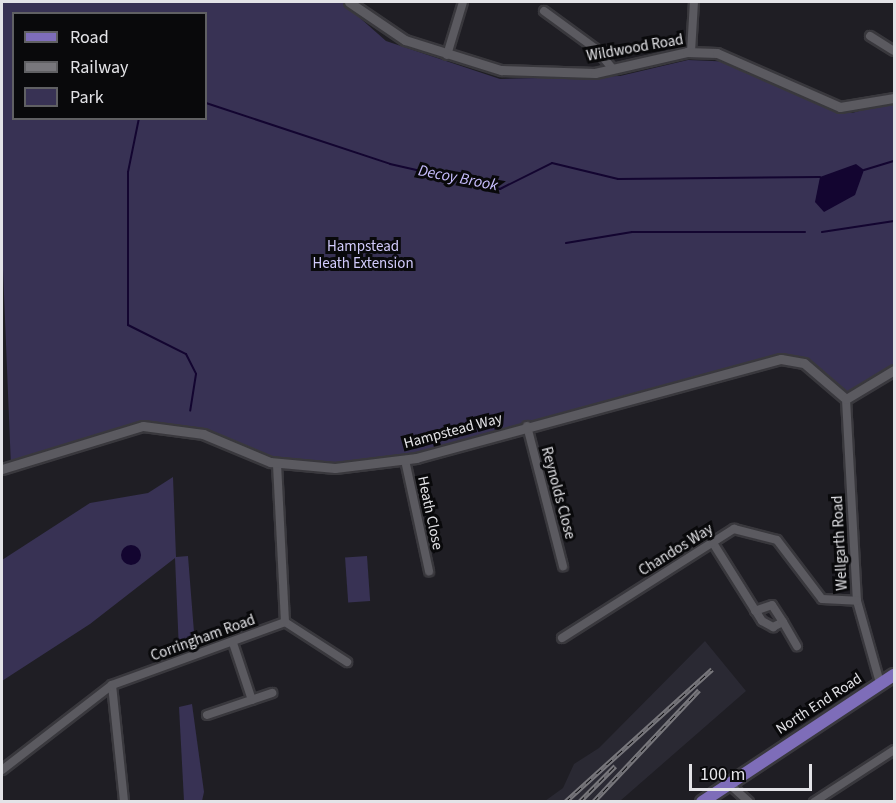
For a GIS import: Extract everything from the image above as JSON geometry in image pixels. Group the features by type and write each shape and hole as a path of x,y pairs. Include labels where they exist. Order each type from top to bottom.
{"main road":[{"name":"North End Road","path":"702,801 727,782 894,675"}],"street":[{"name":"Wildwood Road","path":"349,2 405,40 447,55 514,72 613,69 692,52 735,57 779,83 840,107 894,98"},
{"path":"447,55 463,2"},
{"path":"692,52 694,2"},
{"path":"544,10 596,49 613,69"},
{"path":"870,36 894,51"},
{"name":"Hampstead Way","path":"2,469 143,426 203,434 277,463 335,468 405,460 781,359 804,363 846,399"},
{"path":"846,399 894,370"},
{"name":"Wellgarth Road","path":"846,399 857,601 880,682"},
{"name":"Reynolds Close","path":"527,426 563,566"},
{"name":"Heath Close","path":"405,460 429,571"},
{"path":"277,463 285,622 347,662"},
{"name":"Chandos Way","path":"562,638 734,529 777,540 815,594 857,601"},
{"path":"713,543 755,611 767,626 783,621"},
{"path":"755,611 772,605 797,646"},
{"name":"Corringham Road","path":"2,770 112,685 233,643 285,622"},
{"path":"233,643 252,700"},
{"path":"112,685 124,801"},
{"path":"207,716 272,693"},
{"path":"814,801 894,750"},
{"path":"727,782 749,801"}],"shaded area":[{"path":"856,164 864,170 855,195 824,212 815,202 820,177"},
{"path":"131,545 138,548 141,555 138,562 131,565 124,562 121,555 124,548"},
{"path":"705,641 746,691 620,801 545,801 563,788 574,764 599,748"}],"green space":[{"name":"Hampstead Heath Extension","path":"2,2 342,2 386,41 500,79 620,76 688,60 736,62 828,107 852,113 894,101 894,371 846,399 797,359 405,460 335,468 277,463 203,434 124,429 11,467 2,245"},
{"path":"173,477 176,557 188,556 195,645 179,651 175,558 90,624 2,681 2,560 90,503 148,493"},
{"path":"367,556 370,601 348,602 345,558"},
{"path":"192,704 204,792 202,801 184,801 179,707"}],"waterway":[{"name":"Decoy Brook","path":"207,103 390,164 500,189 552,163 618,179 820,177"},
{"name":"Decoy Brook","path":"139,120 128,172 128,325 186,354 196,374 190,411"},
{"name":"Decoy Brook","path":"864,170 894,161"},
{"path":"822,232 894,221"},
{"path":"566,243 632,232 805,232"}],"railway":[{"path":"565,802 712,669"},
{"path":"593,802 699,690"},
{"path":"579,802 615,766"}]}
